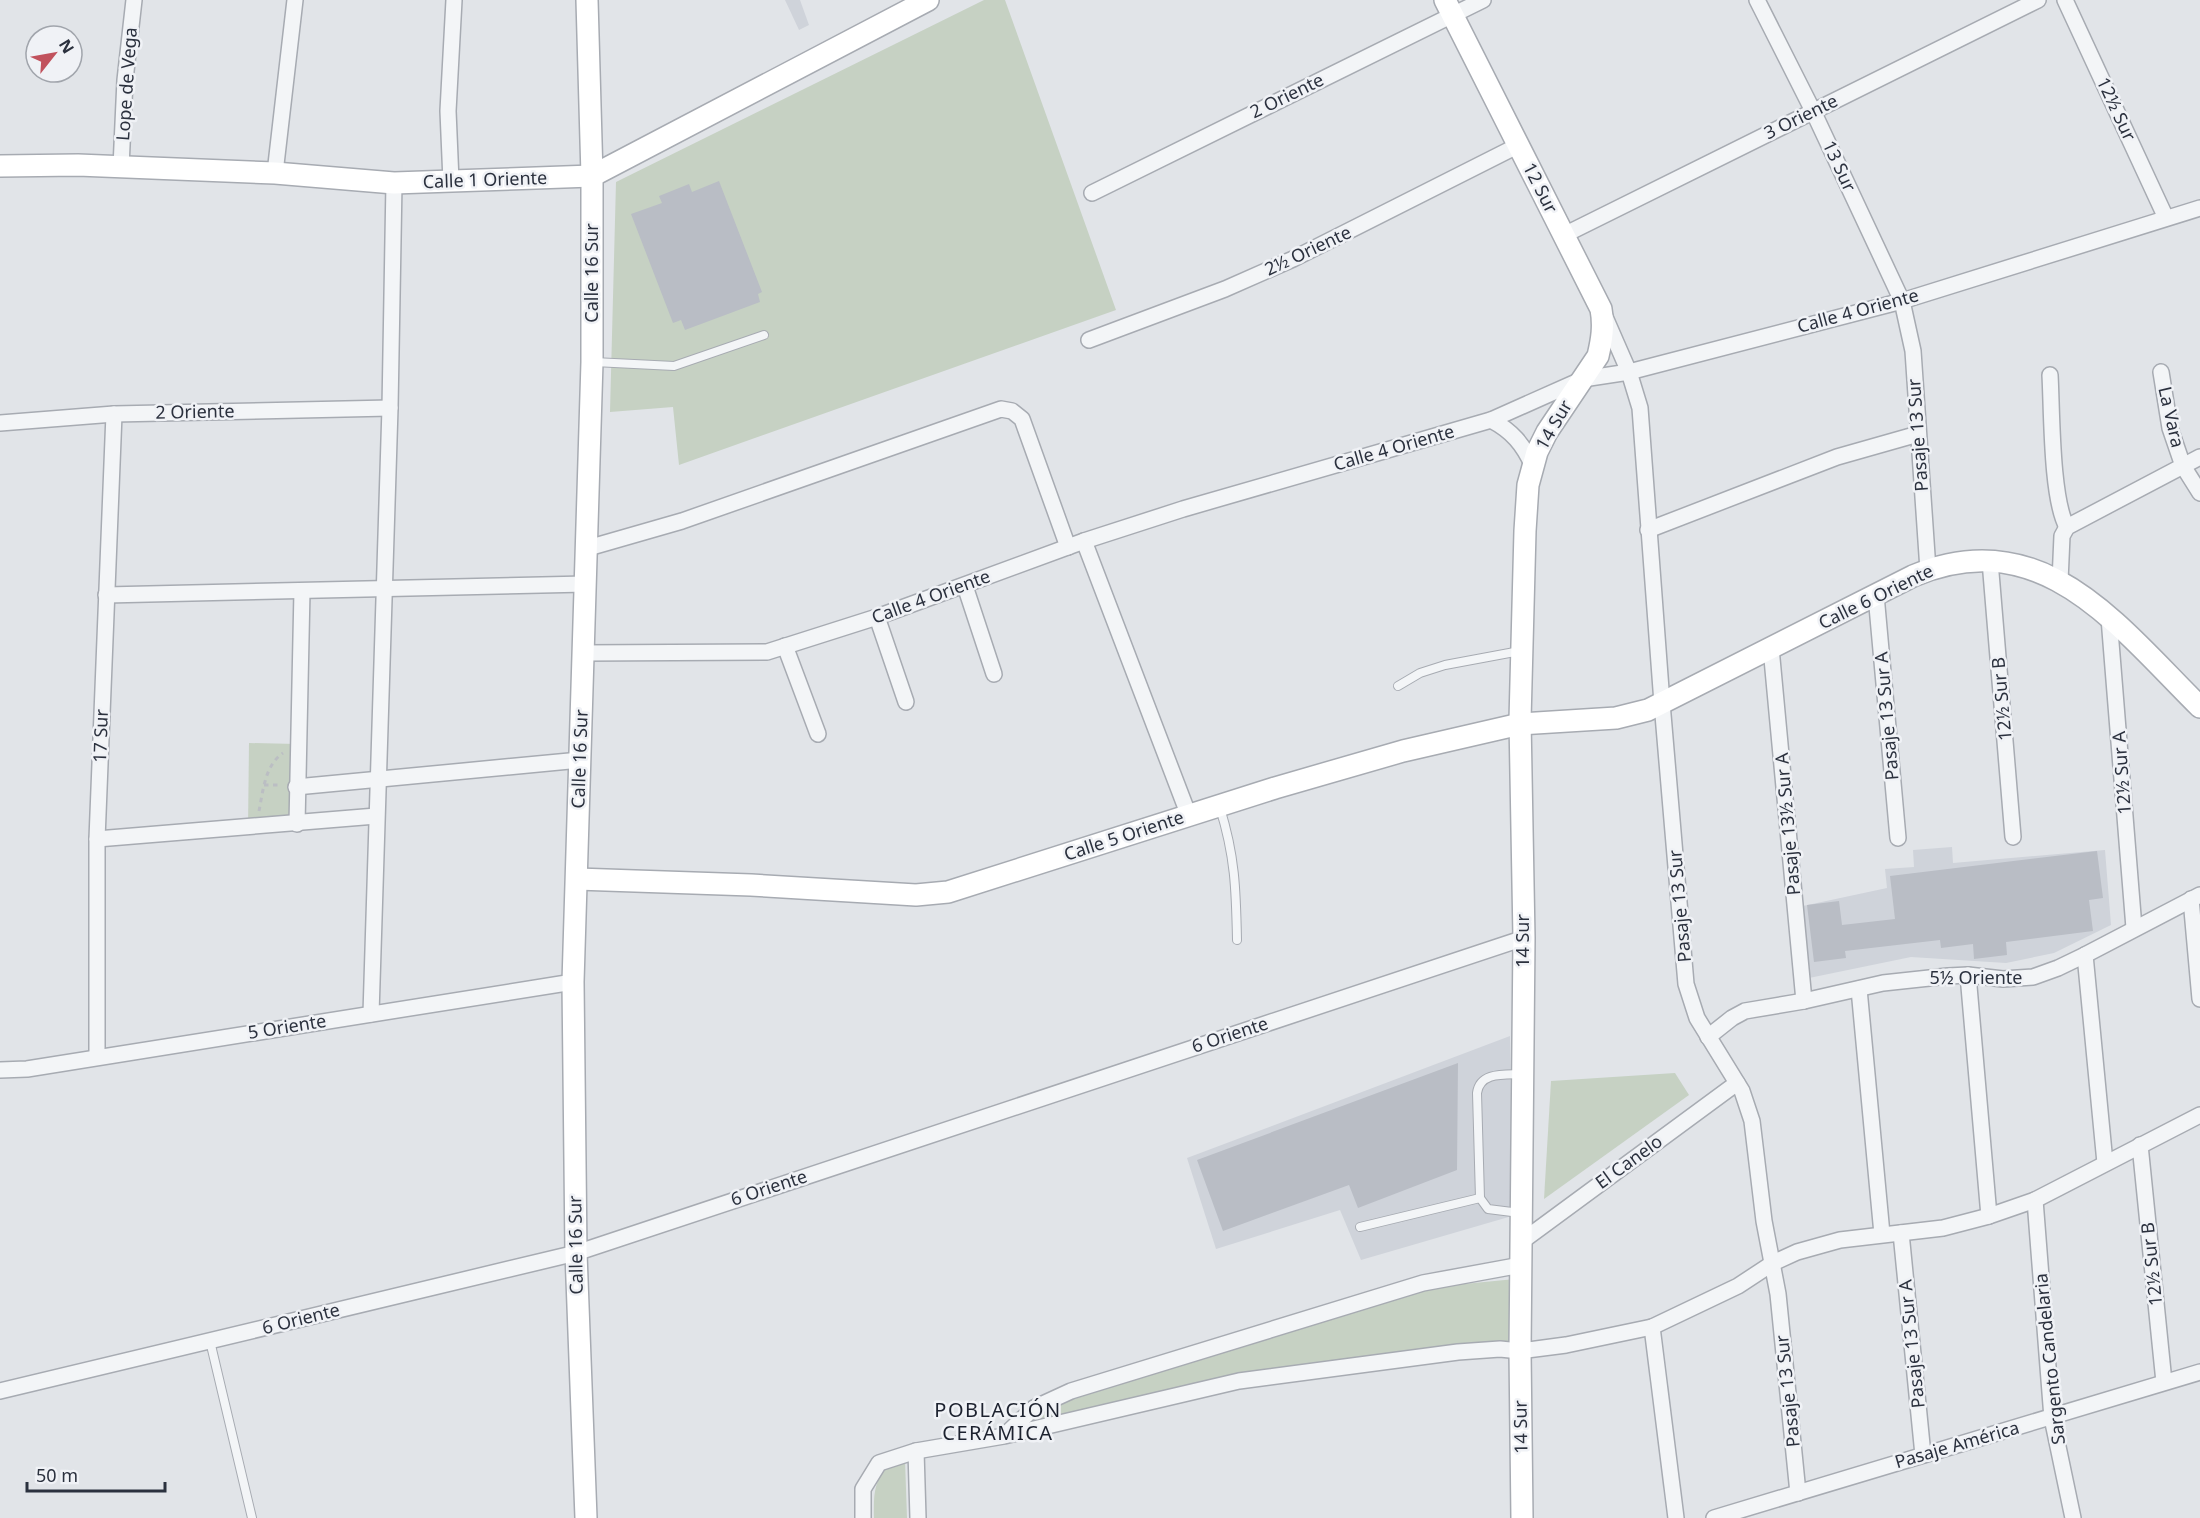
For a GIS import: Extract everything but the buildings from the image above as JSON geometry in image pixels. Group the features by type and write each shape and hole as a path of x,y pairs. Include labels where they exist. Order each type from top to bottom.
{"main road":[{"name":"Calle 16 Sur","path":"586,1518 576,1253 573,982 592,362 592,176 587,0"},
{"name":"Calle 1 Oriente","path":"0,166 78,165 275,173 394,183 592,176 928,0"},
{"name":"12 Sur","path":"1449,7 1601,309 1603,320 1601,342 1594,362 1582,379"},
{"name":"14 Sur","path":"1522,1518 1520,1351 1524,938 1520,724 1525,531 1528,485 1537,452 1547,432 1582,379"},
{"name":"Calle 6 Oriente","path":"1662,704 1928,570 1951,564 1990,561 2023,566 2060,581 2109,618 2200,706"},
{"name":"Calle 5 Oriente","path":"577,879 931,895 965,887 1219,806 1403,751 1520,724 1616,718 1633,715 1662,704"}],"street":[{"name":"Lope de Vega","path":"121,167 125,80 134,0"},
{"path":"275,173 296,0"},
{"path":"451,181 448,111 454,0"},
{"name":"2 Oriente","path":"1092,193 1449,7 1483,0"},
{"name":"13 Sur","path":"1757,0 1813,111 1902,301"},
{"name":"3 Oriente","path":"1564,235 2038,0"},
{"name":"12½ Sur","path":"2065,0 2166,218"},
{"name":"2½ Oriente","path":"1089,340 1225,288 1293,259 1519,145"},
{"path":"371,1014 390,408 394,183"},
{"name":"Calle 4 Oriente","path":"584,653 767,652 877,617 1084,541 1183,509 1491,420 1582,379 1629,372 1902,301 2200,208"},
{"name":"Pasaje 13 Sur","path":"1902,301 1913,351 1928,570"},
{"name":"Pasaje 13 Sur","path":"1601,309 1629,372 1640,408 1686,984 1692,1008 1737,1083 1748,1106 1756,1136 1764,1221 1773,1263 1798,1492"},
{"name":"La Vara","path":"2161,372 2170,428 2183,466 2200,493"},
{"path":"2050,375 2054,453 2060,508 2067,527"},
{"name":"2 Oriente","path":"0,423 114,414 390,408"},
{"path":"588,548 682,521 1001,409 1012,411 1022,419 1068,547"},
{"name":"17 Sur","path":"98,1057 97,839 114,414"},
{"path":"1491,420 1505,427 1517,437 1533,466"},
{"path":"1648,530 1837,457 1918,434"},
{"path":"2060,581 2062,536 2067,527 2200,457"},
{"path":"1084,541 1189,816"},
{"name":"12½ Sur B","path":"1990,561 2013,837"},
{"path":"106,596 586,584"},
{"path":"964,586 994,674"},
{"path":"297,824 302,591"},
{"name":"Pasaje 13 Sur A","path":"1876,595 1899,838"},
{"path":"877,617 906,702"},
{"name":"12½ Sur A","path":"2109,618 2134,928"},
{"path":"785,646 818,734"},
{"name":"Pasaje 13½ Sur A","path":"1771,648 1804,1001"},
{"path":"296,787 580,760"},
{"path":"97,839 376,816"},
{"path":"2195,897 2200,999"},
{"name":"5½ Oriente","path":"1708,1037 1745,1011 1804,1001 1883,983 1968,975 2003,980 2032,977 2085,955 2195,897"},
{"name":"6 Oriente","path":"0,1391 576,1253 1524,938"},
{"path":"2085,955 2105,1163"},
{"path":"1968,975 1989,1216"},
{"name":"5 Oriente","path":"0,1070 27,1069 573,982"},
{"path":"1859,989 1882,1234"},
{"name":"El Canelo","path":"1521,1242 1737,1083"},
{"path":"863,1518 863,1489 879,1462 916,1451 1004,1436 1239,1381 1458,1352 1500,1349 1520,1351 1566,1345 1652,1327 1738,1286 1773,1263 1797,1252 1825,1243 1943,1228 1989,1216 2035,1200 2200,1115"},
{"name":"12½ Sur B","path":"2140,1145 2164,1383"},
{"name":"Sargento Candelaria","path":"2035,1200 2052,1418 2073,1518"},
{"name":"Pasaje 13 Sur A","path":"1901,1233 1923,1455"},
{"path":"1004,1436 1034,1408 1071,1391 1423,1283 1521,1265"},
{"path":"1652,1327 1676,1518"},
{"name":"Pasaje América","path":"1714,1518 2200,1372"},
{"path":"916,1451 918,1518"}],"lane":[{"path":"592,362 674,366 764,335"},
{"path":"1398,686 1420,672 1444,665 1522,651"},
{"path":"1219,806 1234,863 1237,940"},
{"path":"1521,1213 1488,1209 1480,1198 1478,1086 1489,1077 1523,1074"},
{"path":"1360,1227 1480,1198"},
{"path":"210,1341 252,1518"}],"path":[{"path":"257,827 266,777 276,758 297,744"}],"shaded area":[{"path":"785,0 800,0 809,25 799,30"},
{"path":"1952,847 1953,863 2105,850 2111,925 2054,953 2006,963 1911,957 1809,978 1803,906 1887,888 1885,869 1914,867 1913,850"},
{"path":"1510,1036 1512,1216 1361,1260 1340,1210 1216,1249 1187,1158"}],"green space":[{"path":"984,0 1005,0 1116,310 679,465 673,407 610,412 616,182"},
{"path":"249,743 297,744 297,824 248,828"},
{"path":"1675,1073 1689,1095 1544,1199 1551,1081"},
{"path":"1515,1279 1515,1343 1457,1345 1019,1428 1039,1410 1423,1288"},
{"path":"905,1460 907,1518 874,1518 875,1491 882,1473 886,1466"}],"district":[{"name":"POBLACIÓN CERÁMICA","path":"998,1422"}]}
